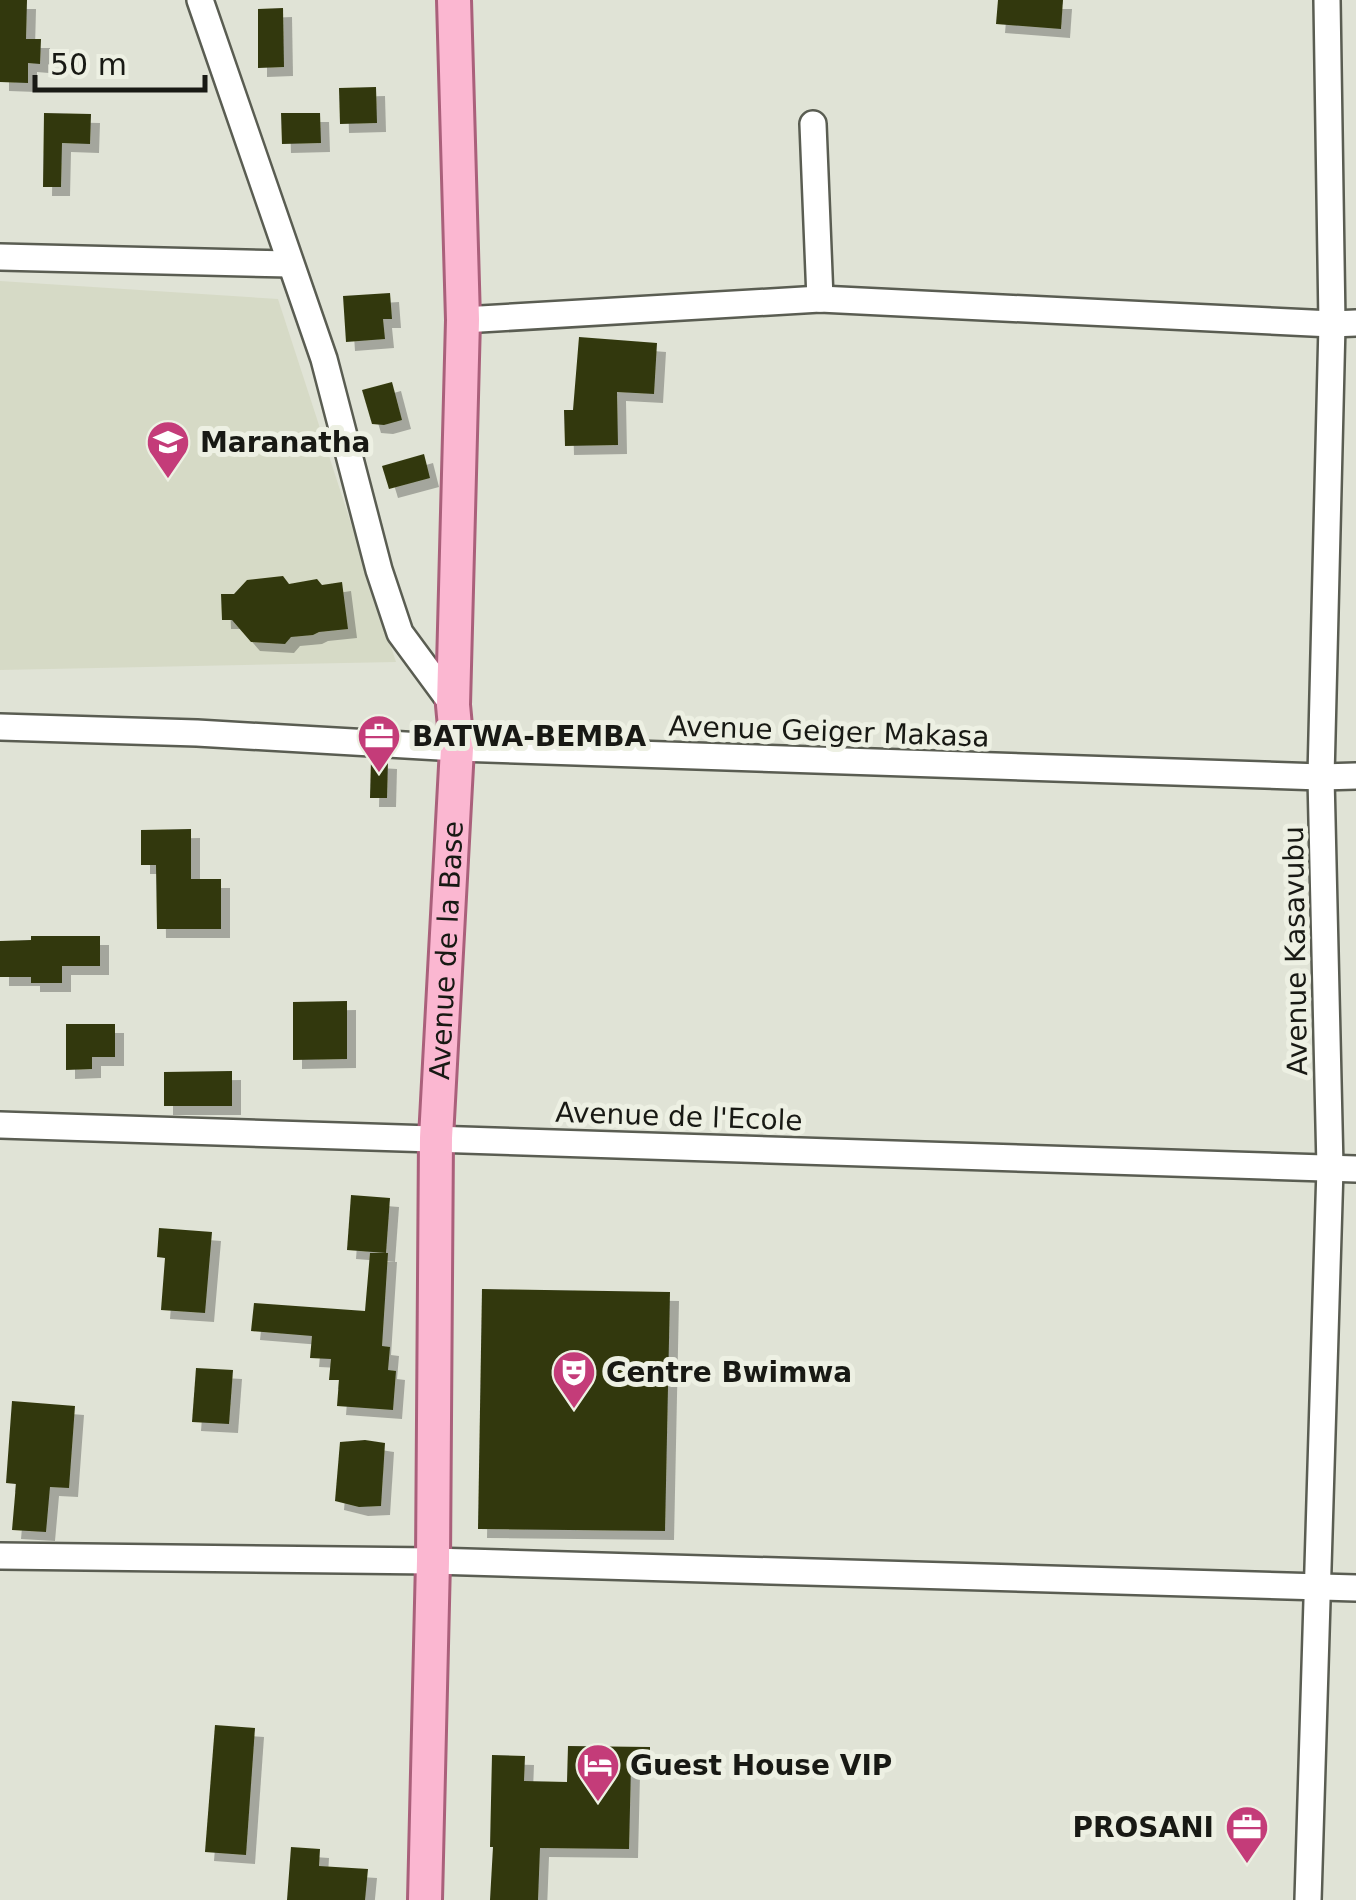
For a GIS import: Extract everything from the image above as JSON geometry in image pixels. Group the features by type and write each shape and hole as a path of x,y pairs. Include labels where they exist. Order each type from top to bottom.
{"main road":[{"name":"Avenue de la Base","path":"426,1900 434,1561 436,1138 458,748 454,705 462,320 454,0"}],"street":[{"path":"200,0 324,360 400,633 454,705"},
{"name":"Avenue Kasavubu","path":"1308,1900 1330,1168 1321,777 1344,323 1327,0"},
{"path":"813,124 820,299"},
{"path":"0,258 290,264"},
{"path":"462,320 820,299 1344,323"},
{"name":"Avenue Geiger Makasa","path":"0,726 197,732 458,748 1356,776"},
{"name":"Avenue de l'Ecole","path":"0,1125 1356,1169"},
{"path":"0,1556 434,1561 1356,1588"}],"shaded area":[{"name":"Maranatha","path":"0,281 278,299 396,662 0,670"}],"building":[{"path":"0,0 27,0 26,39 41,39 40,64 28,63 28,83 0,82"},
{"path":"998,0 1063,0 1061,29 996,24"},
{"path":"283,8 284,67 258,68 258,9"},
{"path":"376,87 377,123 340,124 339,88"},
{"path":"44,113 91,114 90,144 62,143 61,187 43,187"},
{"path":"281,113 320,113 321,143 282,144"},
{"path":"390,293 392,319 383,319 385,339 346,342 343,296"},
{"path":"579,337 657,343 654,394 617,392 618,445 565,446 564,410 573,410"},
{"path":"392,382 402,420 372,424 362,390"},
{"path":"424,454 430,478 389,489 382,466"},
{"path":"283,576 289,584 317,579 322,585 342,582 348,629 291,637 285,644 251,642 232,620 222,620 221,594 234,594 247,580"},
{"name":"BATWA-BEMBA","path":"371,759 388,760 387,798 370,798"},
{"path":"191,829 191,879 221,879 221,929 157,929 156,865 141,865 141,830"},
{"path":"31,936 100,936 100,966 62,966 62,983 0,977 0,941 31,940"},
{"path":"347,1001 347,1059 293,1060 293,1002"},
{"path":"66,1024 115,1024 115,1057 92,1057 92,1069 66,1070"},
{"path":"232,1071 232,1106 164,1106 164,1072"},
{"path":"351,1195 390,1198 386,1253 347,1250"},
{"path":"159,1228 212,1232 205,1313 161,1310 165,1258 157,1257"},
{"path":"370,1253 388,1253 382,1346 390,1347 388,1370 396,1371 393,1410 337,1406 339,1380 329,1380 331,1359 310,1358 312,1336 251,1331 254,1303 365,1311"},
{"name":"Centre Bwimwa","path":"482,1289 670,1292 665,1531 478,1529"},
{"path":"196,1368 233,1370 229,1424 192,1422"},
{"path":"12,1401 75,1406 69,1488 50,1487 46,1532 12,1530 16,1484 6,1483"},
{"path":"340,1442 385,1443 381,1506 359,1507 335,1501"},
{"path":"215,1725 255,1728 246,1855 205,1852"},
{"path":"568,1746 650,1747 650,1766 631,1766 629,1849 540,1848 538,1900 490,1900 492,1755 525,1756 524,1781 567,1782"},
{"path":"291,1847 320,1849 319,1866 368,1869 365,1900 287,1900"}],"place":[{"name":"Maranatha","path":"168,480"},
{"name":"BATWA-BEMBA","path":"379,774"},
{"name":"Centre Bwimwa","path":"574,1410"},
{"name":"Guest House VIP","path":"598,1803"},
{"name":"PROSANI","path":"1247,1865"}]}
